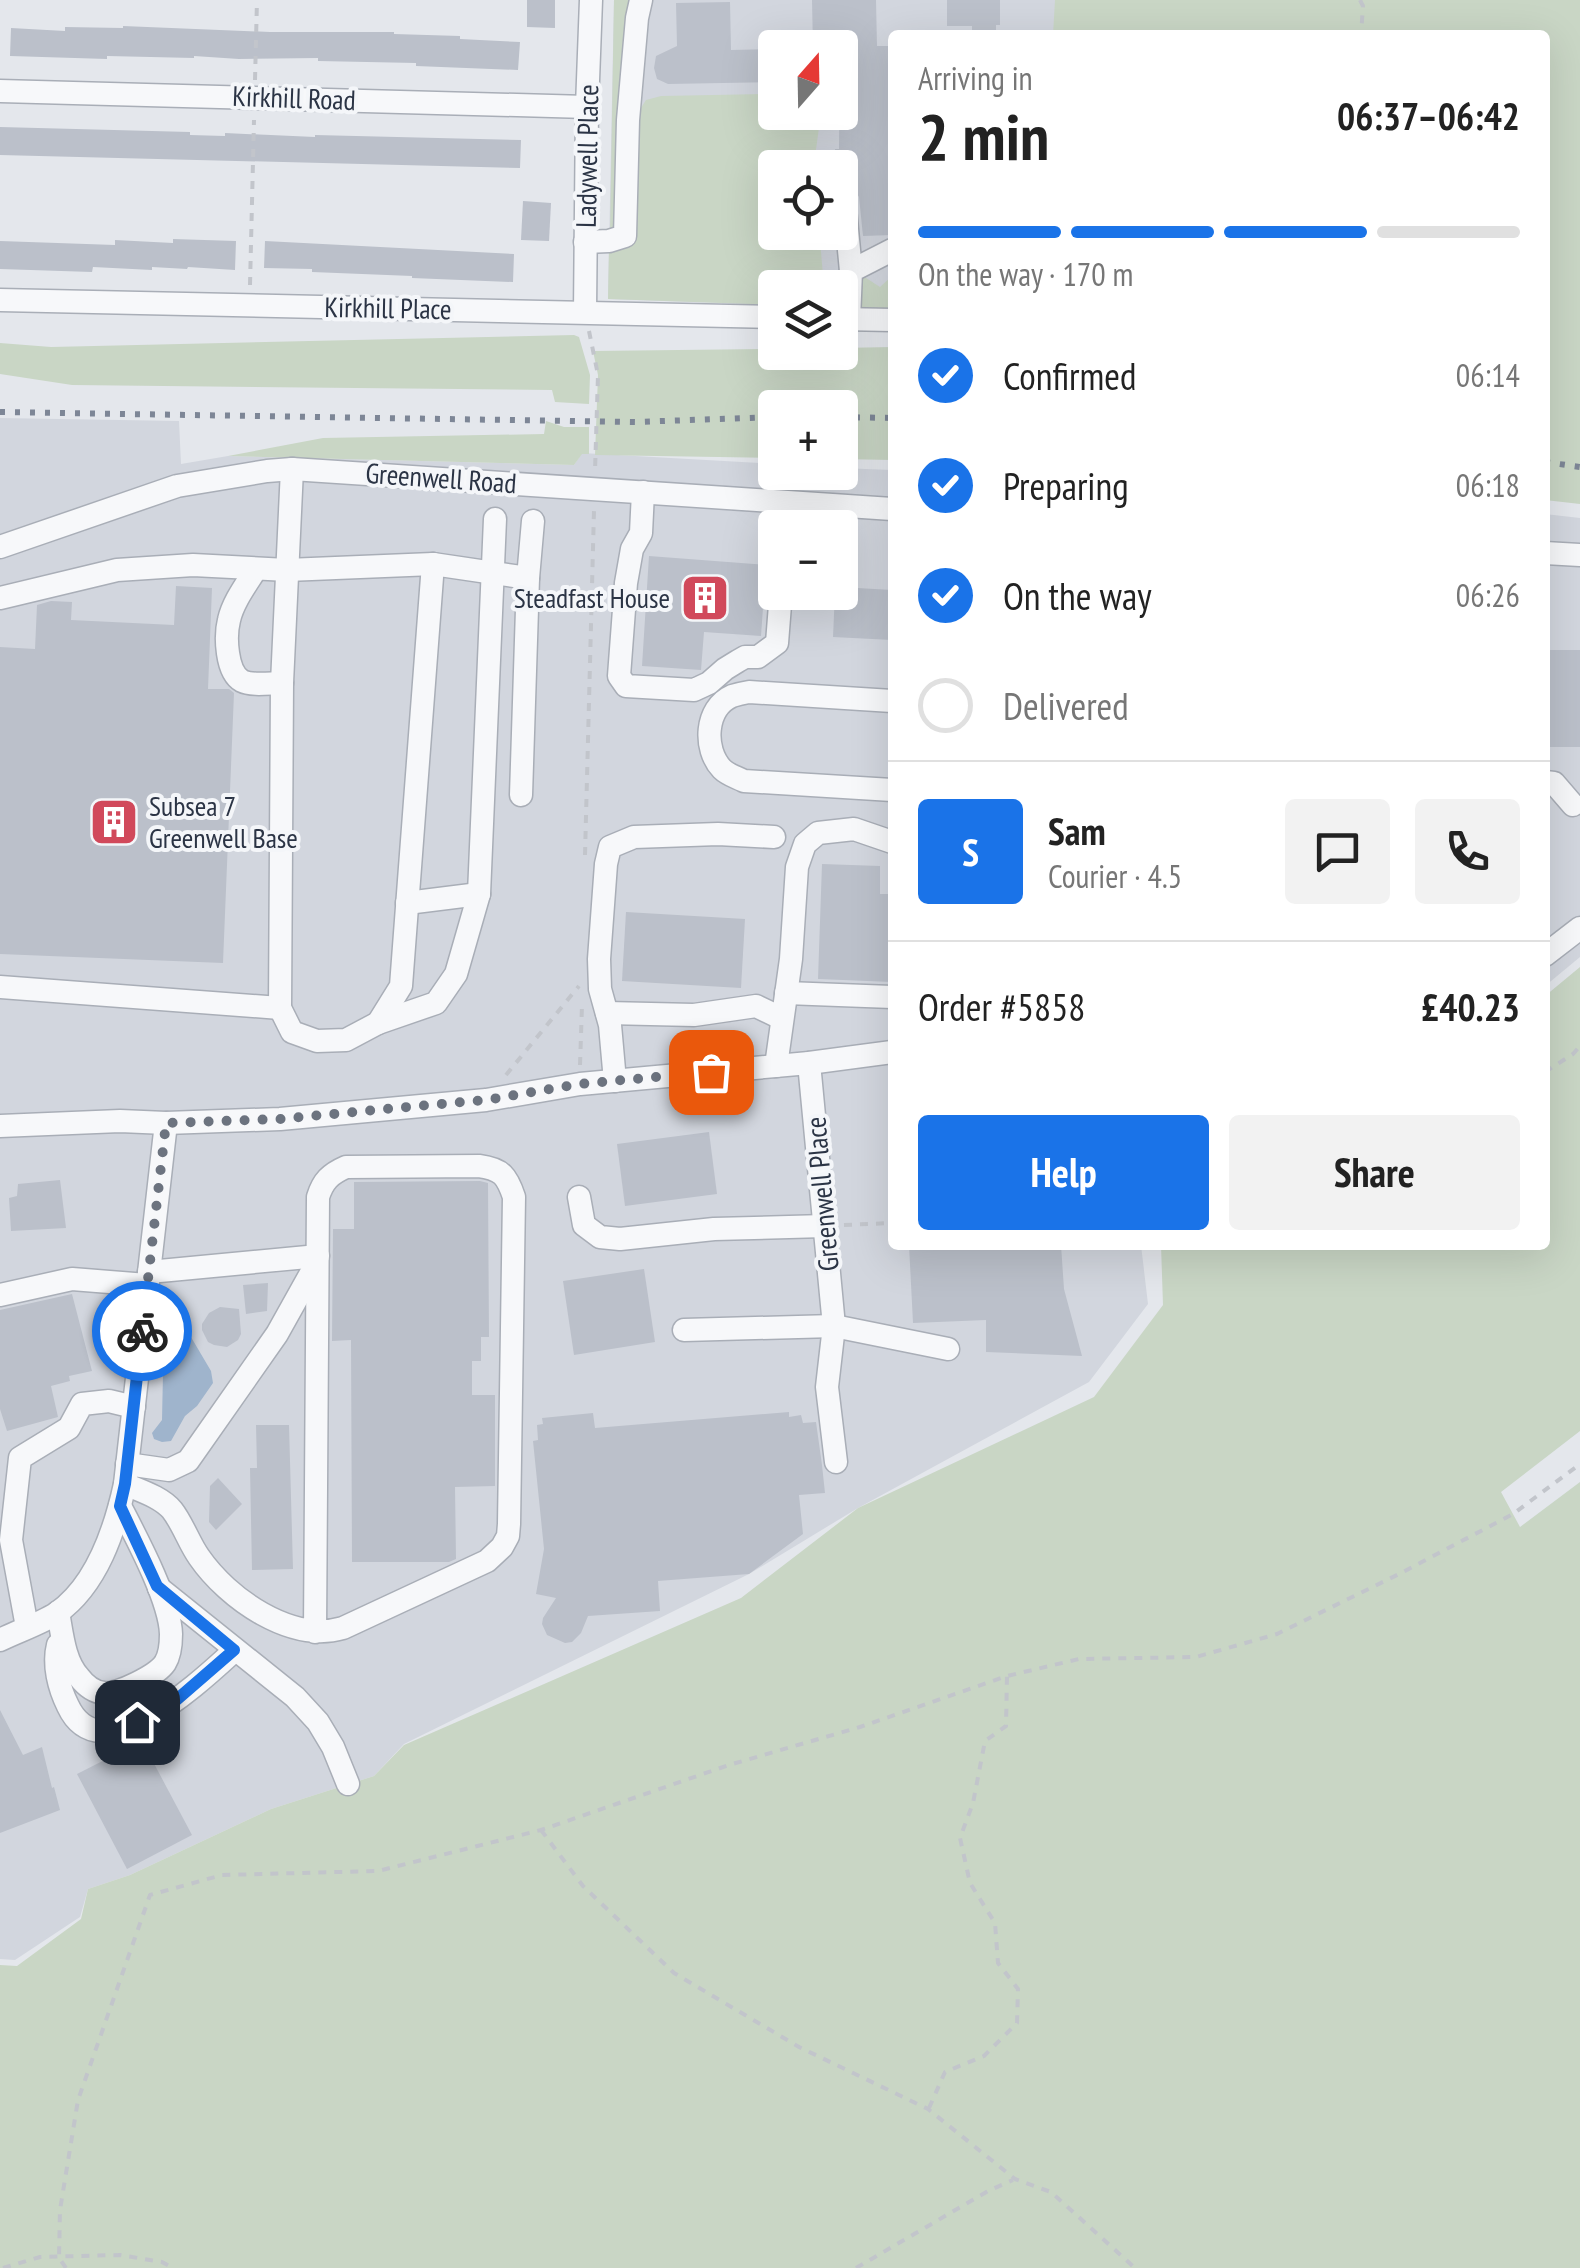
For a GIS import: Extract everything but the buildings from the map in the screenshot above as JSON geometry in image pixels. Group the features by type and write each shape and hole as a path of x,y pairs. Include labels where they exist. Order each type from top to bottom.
{"street":[{"name":"Ladywell Place","path":"585,312 592,0"},
{"path":"585,242 626,236 628,120 636,18 641,0"},
{"name":"Kirkhill Road","path":"0,91 587,107"},
{"path":"855,270 888,252"},
{"name":"Kirkhill Place","path":"0,300 758,317"},
{"path":"858,320 888,320"},
{"path":"292,469 282,683 280,1008 292,1032 316,1041 346,1040 378,1023 436,1003 456,974 479,894 495,519"},
{"name":"Greenwell Road","path":"0,546 177,486 292,469 888,509"},
{"path":"644,492 641,532 632,549 626,582 619,676 626,686 694,690 709,683 738,661 758,657 777,643 780,610"},
{"path":"800,503 800,510"},
{"path":"521,795 533,521"},
{"path":"1550,553 1580,555"},
{"path":"378,1023 401,986 434,564"},
{"path":"0,598 117,570 192,565 287,570 434,564 528,578"},
{"path":"256,569 229,620 229,664 235,676 246,684 282,683"},
{"path":"888,701 749,692 730,697 718,708 709,733 711,752 717,762 725,772 744,781 888,790"},
{"path":"1550,783 1573,805"},
{"path":"776,1066 798,867 805,844 818,834 854,829 888,841"},
{"path":"614,1081 599,958 610,847 634,838 718,834 774,838"},
{"path":"408,903 479,894"},
{"path":"1550,951 1580,928"},
{"path":"0,988 280,1008"},
{"path":"786,993 888,997"},
{"path":"607,1013 694,1015 756,1006 781,1018"},
{"path":"0,1126 280,1119 486,1100 580,1084 888,1053"},
{"name":"Greenwell Place","path":"810,1063 834,1326 828,1387 836,1462"},
{"path":"166,1123 124,1485 99,1562 60,1621 56,1653 63,1696 82,1726 92,1730 122,1727 160,1711 188,1692 234,1650"},
{"path":"124,1485 157,1498 172,1510 198,1556 214,1576 243,1600 280,1624 315,1632 330,1632 369,1617 495,1555 508,1536 514,1197 501,1172 480,1166 346,1167 333,1172 322,1184 318,1197 317,1259 315,1632"},
{"path":"579,1196 584,1225 600,1237 620,1240 714,1229 824,1226"},
{"path":"0,1295 72,1279 148,1278 317,1259"},
{"path":"124,1485 188,1461 277,1334 317,1259"},
{"path":"684,1330 834,1326 948,1349"},
{"path":"27,1627 11,1540 20,1458 68,1428 82,1404 110,1401 134,1406"},
{"path":"60,1621 75,1673 102,1693 133,1685 162,1668 167,1659 171,1629 124,1485"},
{"path":"157,1586 295,1697 318,1722 348,1784"},
{"path":"0,1640 27,1627 60,1621"}],"path":[{"path":"250,305 257,0"},
{"path":"1360,0 1361,30"},
{"path":"585,312 598,375 585,864"},
{"path":"486,1100 582,982 580,1084"},
{"path":"1550,1069 1580,1046"},
{"path":"824,1226 888,1223"},
{"path":"66,2268 59,2258 60,2210 78,2100 150,1895 222,1876 378,1872 541,1830 729,1764 860,1726 1007,1676 1080,1658 1196,1657 1277,1634 1514,1514 1580,1464"},
{"path":"928,2109 945,2072 984,2056 1016,2023 1018,1989 998,1963 995,1923 970,1883 960,1838 973,1802 985,1741 1006,1726 1007,1676"},
{"path":"541,1830 583,1886 674,1973 800,2047 928,2109 1016,2180 1051,2192 1135,2268"},
{"path":"856,2268 974,2198 1016,2180"},
{"path":"3,2268 40,2257 120,2255 162,2262 173,2268"}],"shaded area":[{"path":"614,0 1076,0 1077,30 888,30 888,307 858,295 858,270 758,270 758,304 608,299"},
{"path":"0,418 179,421 181,464 228,456 574,465 582,453 758,463 758,490 858,490 858,469 888,470 888,1250 1142,1250 1148,1304 1089,1382 858,1508 749,1574 404,1744 374,1776 271,1809 130,1875 88,1889 80,1917 15,1960 0,1959"},
{"path":"1550,515 1580,518 1580,957 1550,982"}],"green space":[{"path":"614,0 629,0 618,232 610,234"},
{"path":"1055,0 1580,0 1580,504 1550,501 1550,30 1053,30"},
{"path":"758,94 758,130 819,130 816,150 758,150 758,250 821,250 823,270 758,270 758,304 608,299 609,248 624,247 639,111 646,100 661,96"},
{"path":"863,276 880,287 888,280 888,309 858,308 858,288"},
{"path":"579,337 590,375 589,404 555,402 552,390 72,385 0,374 0,343 51,347"},
{"path":"888,347 888,460 858,459 858,390 758,390 758,458 595,455 598,375 593,351 758,349 758,370 858,370 858,348"},
{"path":"546,421 564,427 589,427 589,454 582,454 574,465 228,456 323,438 544,434"},
{"path":"1580,967 1580,1431 1501,1492 1520,1527 1580,1482 1580,2268 0,2268 0,1965 17,1966 81,1919 88,1889 130,1875 271,1809 374,1776 404,1745 741,1598 858,1508 1094,1397 1163,1305 1161,1250 1550,1250 1550,992"}],"water":[{"path":"178,1331 188,1332 211,1371 213,1383 185,1416 171,1441 162,1442 154,1439 152,1433 162,1420 163,1373"}],"railway":[{"path":"0,412 635,422 758,418"},
{"path":"858,417 888,418"},
{"path":"1550,463 1580,467"}],"way so far":[{"path":"142,1331 166,1123 280,1119 486,1100 580,1084 711,1072"}],"place":[{"name":"Steadfast House","path":"705,598"},
{"name":"Subsea 7 Greenwell Base","path":"114,822"}],"route":[{"path":"137,1722 188,1692 234,1650 157,1586 120,1506 142,1331"}]}
